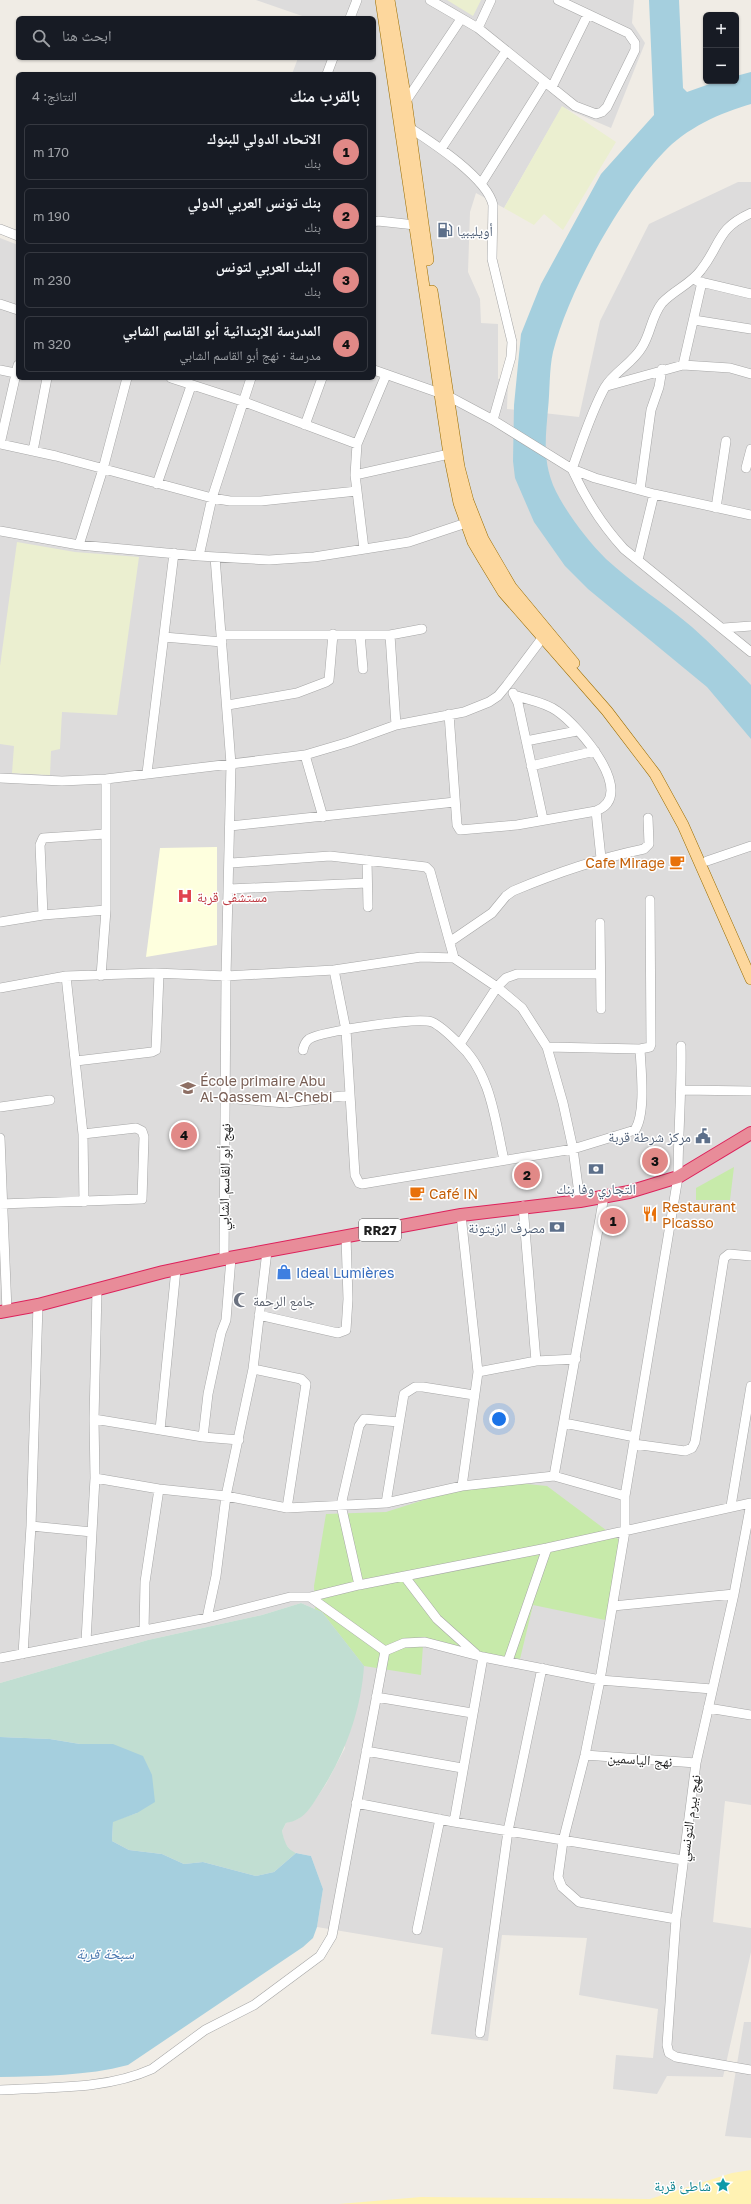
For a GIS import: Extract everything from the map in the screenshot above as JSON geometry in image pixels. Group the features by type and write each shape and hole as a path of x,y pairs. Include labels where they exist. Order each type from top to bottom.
{"highway":[{"name":"RR27","path":"3,1312 38,1305 176,1269 227,1258 461,1215 523,1206 580,1201 629,1192 678,1176 751,1134"}],"main road":[{"path":"381,0 415,225 444,394 470,521"},
{"path":"390,0 410,128 444,394 449,454 459,503 511,587 545,635 607,711 655,774 683,825 751,979"},
{"path":"545,635 660,772 674,795 707,862 751,963"}],"street":[{"path":"351,16 357,0"},
{"path":"430,0 478,28 575,106 596,114 602,112 607,107 635,50 635,43 628,33 558,0"},
{"path":"478,28 491,0"},
{"path":"482,184 548,85 588,14"},
{"path":"406,101 461,19"},
{"path":"441,149 506,51"},
{"path":"328,72 333,60"},
{"path":"410,128 441,149 482,184 491,196 493,205 492,259 512,342 511,357 494,420"},
{"path":"751,213 731,223 724,230 713,254 691,280 674,291 662,304 653,317 642,348 606,386 572,469 584,495 614,537 638,560 724,628 751,652"},
{"path":"376,222 415,225"},
{"path":"0,229 16,235"},
{"path":"691,280 751,294"},
{"path":"683,365 702,282"},
{"path":"0,304 16,309"},
{"path":"694,320 751,329"},
{"path":"606,386 683,365 730,368 751,374"},
{"path":"0,370 16,369 1,429 0,444 33,451 212,498 253,501 357,490"},
{"path":"640,490 650,410 659,387 662,370"},
{"path":"376,371 444,394 505,426 572,469 595,478 654,494 751,515"},
{"path":"364,550 355,475 357,444 386,375"},
{"path":"33,451 47,380"},
{"path":"79,545 103,469 126,380"},
{"path":"176,380 242,401 357,444"},
{"path":"199,556 212,498 242,401 251,380"},
{"path":"305,425 321,380"},
{"path":"157,484 191,386"},
{"path":"716,508 726,441"},
{"path":"746,468 751,449"},
{"path":"355,475 449,454"},
{"path":"638,560 654,494"},
{"path":"0,531 79,545 199,556 269,560 314,557 409,542 470,521"},
{"path":"147,773 174,553"},
{"name":"نهج أبو القاسم الشابي","path":"203,1437 208,1394 221,1333 226,1320 227,1258 225,1098 226,976 231,863 230,826 232,764 215,557"},
{"path":"724,628 751,626"},
{"path":"164,636 222,638 333,634 390,635 422,629"},
{"path":"228,705 297,693 329,680 333,634"},
{"path":"360,635 363,668"},
{"path":"390,635 396,725"},
{"path":"0,778 62,781 106,779 305,755 349,742 396,725 464,712 489,702 498,696 508,686 545,635"},
{"path":"508,686 518,703 543,819"},
{"path":"449,714 457,825 460,830 516,825 543,819 596,811 608,804 612,798 607,774 602,760 595,751 558,712 550,706 514,695"},
{"path":"526,741 577,731"},
{"path":"531,766 595,751"},
{"path":"305,755 324,817"},
{"path":"101,976 106,910 106,779"},
{"path":"230,826 455,802"},
{"path":"596,811 601,858"},
{"path":"451,941 492,913 506,896 513,891 560,871 601,858 647,848 649,844 648,818"},
{"path":"43,915 40,845 43,838 50,836 105,834"},
{"path":"707,862 751,846"},
{"path":"231,863 313,856 368,860 428,868 451,941 454,958"},
{"path":"368,860 368,907"},
{"path":"229,889 367,883"},
{"path":"547,1047 640,1049 647,1048 651,1044 650,900"},
{"path":"0,922 43,915 106,910"},
{"path":"600,923 601,1009"},
{"path":"0,988 66,976 159,974 226,976 334,970 398,959 439,956 454,958 497,987 522,1008 547,1047 564,1103 574,1149 580,1201"},
{"path":"334,970 346,1030 355,1175 362,1184 574,1149 636,1130 639,1124 640,1106 640,1049"},
{"path":"76,1060 152,1052 156,1050 159,974"},
{"path":"460,1044 497,987 506,978 517,974 600,974"},
{"path":"66,976 83,1134 84,1202"},
{"path":"303,1050 304,1044 308,1040 346,1030 421,1020 432,1022 460,1044 481,1071 504,1160"},
{"path":"676,1919 579,1902 571,1897 562,1887 558,1876 563,1841 585,1755 613,1606 625,1531 625,1496 678,1176 678,1142 682,1090 681,1046"},
{"path":"682,1090 751,1091"},
{"path":"225,1098 286,1104 350,1096"},
{"path":"0,1107 50,1100"},
{"path":"1,1204 142,1199 144,1137 142,1131 136,1128 83,1134"},
{"path":"0,1138 3,1312"},
{"path":"554,1476 604,1196"},
{"path":"523,1206 536,1361"},
{"path":"461,1215 478,1372 462,1486"},
{"path":"259,1315 338,1333 346,1330 348,1299 346,1236"},
{"path":"207,1618 216,1576 226,1496 239,1440 252,1370 266,1251"},
{"path":"564,1423 685,1451 692,1448 695,1442 724,1258 729,1254 751,1256"},
{"path":"160,1430 176,1269"},
{"path":"86,1641 95,1478 94,1419 97,1290"},
{"path":"23,1654 31,1526 38,1305"},
{"path":"478,1372 536,1361 576,1359"},
{"path":"252,1370 301,1379 306,1384 287,1508"},
{"path":"731,1506 751,1386"},
{"path":"386,1503 404,1394 415,1387 474,1394"},
{"path":"94,1419 203,1437 239,1440"},
{"path":"359,1585 341,1505 362,1422 368,1419 399,1422"},
{"path":"95,1478 159,1489 226,1496 287,1508 386,1503 462,1486 554,1476 625,1496"},
{"path":"144,1630 145,1582 159,1489"},
{"path":"0,1658 207,1618 290,1597 310,1597 359,1585 405,1578 625,1531 731,1506 751,1503"},
{"name":"نهج بيرم التونسي","path":"751,1503 734,1594 696,1763 676,1919 668,2040 670,2053 676,2057 696,2062 751,2070"},
{"path":"31,1526 92,1532"},
{"path":"508,1661 548,1548"},
{"path":"405,1578 437,1619 480,1656"},
{"path":"613,1606 734,1594"},
{"path":"310,1597 385,1651"},
{"path":"385,1651 404,1643 425,1642 480,1656 600,1680 712,1689"},
{"path":"0,2090 95,2084 130,2078 144,2073 152,2069 205,2030 254,2005 320,1956 332,1936 385,1651"},
{"path":"454,1822 480,1656"},
{"path":"480,2033 508,1831 542,1668"},
{"path":"376,1697 472,1713"},
{"path":"708,1708 751,1715"},
{"path":"366,1751 462,1768"},
{"name":"نهج الياسمين","path":"585,1755 696,1763"},
{"path":"356,1802 454,1822 683,1860"},
{"path":"417,1930 440,1819"}],"shaded area":[{"path":"256,0 634,0 632,23 645,43 611,128 562,107 504,208 476,193 470,212 468,272 480,299 481,323 498,324 498,379 508,381 507,409 579,417 600,321 649,224 738,182 751,182 751,1805 725,1801 713,1922 751,1928 751,1952 723,2077 667,2076 657,2094 613,2089 616,2055 653,2058 658,2009 579,1995 587,1938 502,1935 488,2041 431,2034 443,1948 317,1927 323,1889 311,1856 292,1852 284,1842 282,1831 286,1823 298,1819 309,1809 326,1784 345,1748 322,1612 301,1603 262,1615 148,1640 0,1683 0,238 16,244 16,380 376,380 376,72 293,72 297,60 376,60 376,16 302,16"},
{"path":"447,0 481,0 473,16"},
{"path":"562,106 616,142 563,230 544,214 534,225 504,208"},
{"path":"17,542 75,552 139,557 117,715 62,712 60,749 51,751 50,775 12,773 14,746 0,744 0,666"},
{"name":"مستشفى قربة","path":"217,847 217,945 146,957 160,848"},
{"path":"301,1603 322,1612 364,1666 359,1700 350,1734 336,1766 310,1809 298,1819 286,1823 282,1831 285,1841 288,1847 296,1853 274,1872 256,1876 203,1862 184,1864 162,1854 129,1850 112,1841 113,1821 137,1813 80,1744 50,1739 0,1737 0,1683 148,1640 262,1615"},
{"path":"744,2022 751,2022 751,2138 725,2136"}],"green space":[{"path":"734,1167 730,1200 696,1200 696,1188"},
{"path":"516,1483 547,1486 622,1542 605,1620 533,1605 520,1659 423,1645 421,1675 364,1666 322,1612 315,1610 314,1586 326,1514 386,1512 458,1489"}],"sand":[{"name":"شاطئ قربة","path":"751,2170 751,2204 339,2204 421,2197 650,2199 732,2173"}],"water":[{"path":"649,0 679,0 683,88 687,92 710,84 739,84 739,75 751,72 751,104 704,122 672,144 647,172 613,220 570,302 553,352 550,373 546,455 550,477 554,488 570,515 593,545 606,559 627,577 692,627 751,685 751,739 707,687 588,589 565,566 534,522 515,478 513,461 514,405 521,334 541,284 601,174 654,115"},
{"name":"سبخة قربة","path":"0,1737 50,1739 80,1744 113,1744 143,1756 152,1775 155,1802 137,1813 113,1822 112,1841 129,1850 162,1854 184,1864 203,1862 256,1876 274,1872 296,1853 311,1856 323,1889 317,1927 313,1938 303,1947 128,2065 112,2069 48,2076 0,2077"}],"place":[{"name":"أويليبيا","path":"445,230"},
{"name":"Cafe Mirage","path":"677,862"},
{"name":"مستشفى قربة","path":"185,896"},
{"name":"École primaire Abu Al-Qassem Al-Chebi","path":"188,1088"},
{"name":"المدرسة الإبتدائية أبو القاسم الشابي","path":"184,1135"},
{"name":"مركز شرطة قربة","path":"703,1136"},
{"name":"البنك العربي لتونس","path":"655,1161"},
{"name":"التجاري وفا بنك","path":"596,1169"},
{"name":"بنك تونس العربي الدولي","path":"527,1175"},
{"name":"Café IN","path":"417,1193"},
{"name":"Restaurant Picasso","path":"650,1214"},
{"name":"الاتحاد الدولي للبنوك","path":"613,1221"},
{"name":"مصرف الزيتونة","path":"557,1227"},
{"name":"Ideal Lumières","path":"284,1272"},
{"name":"جامع الرحمة","path":"241,1300"},
{"name":"شاطئ قربة","path":"723,2185"}]}
